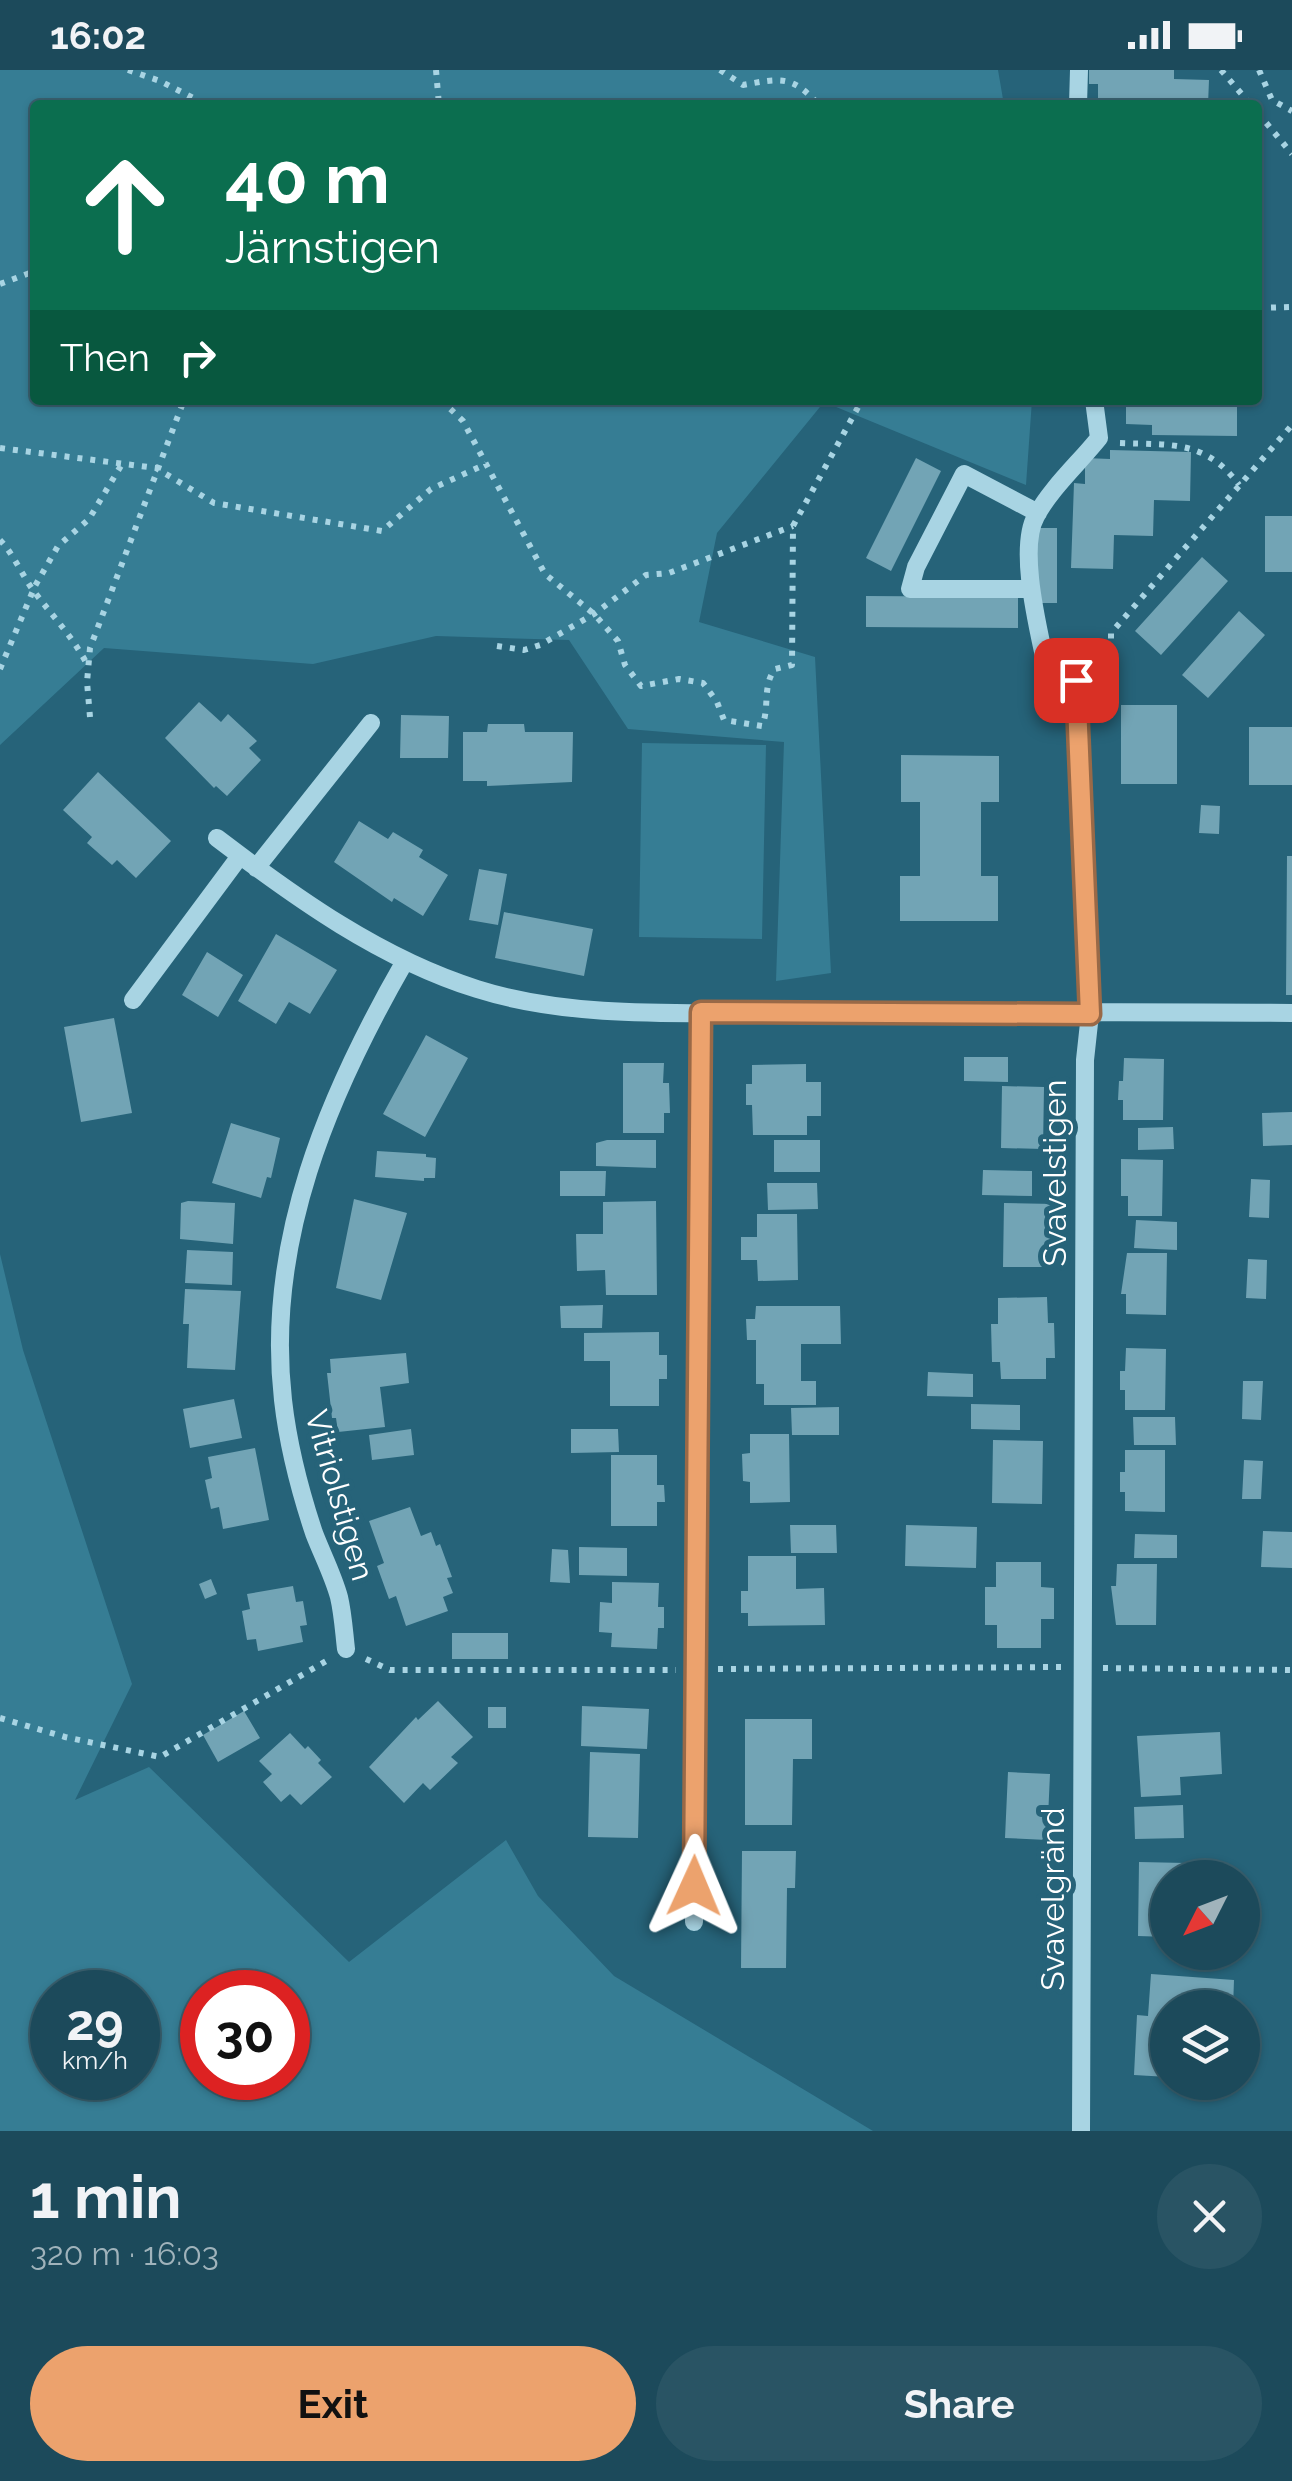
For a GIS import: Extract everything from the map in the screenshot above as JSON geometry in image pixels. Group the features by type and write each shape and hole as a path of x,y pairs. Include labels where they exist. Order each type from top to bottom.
{"street":[{"path":"1078,70 1078,100"},
{"path":"1076,680 1046,661 1031,588 1033,521 1099,438 1095,405"},
{"path":"1031,588 910,589 916,566 964,474 1038,512"},
{"name":"Svavelstigen","path":"1076,680 1090,1014 1085,1060 1081,1667"},
{"path":"256,868 371,723"},
{"path":"217,838 256,868 405,961 432,974 518,1000 561,1008 701,1012 1292,1013"},
{"path":"132,1000 240,856"},
{"name":"Vitriolstigen","path":"346,1650 339,1596 314,1530 283,1400 283,1286 301,1190 316,1143 358,1049 405,961"},
{"path":"694,1922 701,1012"},
{"name":"Svavelgränd","path":"1080,2131 1081,1667"}],"path":[{"path":"128,70 198,100"},
{"path":"436,70 439,100"},
{"path":"720,70 743,85 773,79 801,85 814,100"},
{"path":"1221,70 1247,100"},
{"path":"1259,70 1272,100 1292,111"},
{"path":"1262,118 1292,154"},
{"path":"0,284 30,273"},
{"path":"1262,308 1292,306"},
{"path":"90,718 90,648 182,405"},
{"path":"446,405 463,420 545,574 594,614 618,640 625,665 641,686 679,679 702,683 717,702 724,720 762,726 768,713 770,676 774,669 792,665 793,526 859,405"},
{"path":"1076,680 1110,680 1111,632 1292,425"},
{"path":"1099,438 1119,443 1186,446 1218,460 1239,485"},
{"path":"0,448 156,468 214,503 382,531 431,489 486,464"},
{"path":"0,668 33,591 58,546 89,519 122,464"},
{"path":"498,646 524,650 540,646 594,614 646,575 669,573 793,526"},
{"path":"0,540 14,554 33,591 72,636 88,667"},
{"path":"0,1718 65,1737 160,1756 346,1650 390,1670 1292,1670"}],"shaded area":[{"path":"0,70 998,70 1003,100 30,100 30,405 822,405 717,533 699,622 815,657 831,973 776,981 784,742 628,729 569,640 436,636 313,664 104,648 0,745"},
{"path":"831,405 1032,405 1026,485"},
{"path":"642,743 766,745 762,939 639,937"},
{"path":"0,1254 23,1350 132,1684 75,1800 149,1767 349,1962 506,1840 538,1896 614,1976 873,2131 0,2131"}],"building":[{"path":"1089,70 1174,70 1174,79 1209,80 1208,100 1098,100 1098,84 1089,84"},
{"path":"1126,405 1237,405 1237,436 1152,435 1152,425 1126,424"},
{"path":"1110,450 1191,452 1190,501 1154,500 1153,536 1114,535 1113,569 1071,568 1074,483 1085,484 1085,458 1110,459"},
{"path":"916,458 941,471 891,571 866,558"},
{"path":"1265,516 1292,516 1292,572 1265,572"},
{"path":"1037,528 1057,528 1057,603 1037,603"},
{"path":"1202,557 1228,581 1161,655 1135,631"},
{"path":"866,596 1018,597 1018,628 866,627"},
{"path":"1239,611 1265,635 1208,698 1182,675"},
{"path":"199,702 221,722 228,714 257,741 249,748 261,760 227,796 214,788 165,738"},
{"path":"1121,705 1177,705 1177,784 1121,784"},
{"path":"401,715 449,716 448,758 400,758"},
{"path":"488,724 524,724 525,732 573,732 572,782 487,786 487,781 463,781 463,732 487,732"},
{"path":"1249,727 1292,727 1292,785 1249,785"},
{"path":"901,755 999,756 999,802 981,802 981,876 998,876 998,921 900,921 900,876 920,876 920,802 901,802"},
{"path":"98,772 171,841 136,878 117,860 112,865 87,843 92,837 63,810"},
{"path":"1201,805 1220,806 1219,834 1199,833"},
{"path":"359,821 388,839 393,832 423,850 419,857 448,875 423,916 394,898 392,902 334,862"},
{"path":"1287,856 1292,856 1292,995 1286,995"},
{"path":"479,869 507,874 498,925 469,920"},
{"path":"504,912 593,929 584,976 495,958"},
{"path":"276,934 337,970 310,1014 289,1002 276,1024 238,1001"},
{"path":"207,952 243,975 218,1017 182,995"},
{"path":"114,1018 132,1113 81,1122 64,1027"},
{"path":"426,1035 468,1058 425,1137 383,1114"},
{"path":"964,1057 1008,1057 1008,1082 964,1081"},
{"path":"1124,1058 1164,1059 1163,1120 1123,1120 1123,1100 1118,1100"},
{"path":"623,1063 664,1063 663,1083 669,1083 670,1113 664,1113 664,1133 623,1133"},
{"path":"806,1064 806,1082 821,1082 821,1116 807,1116 807,1135 753,1135 752,1105 746,1105 746,1084 752,1084 752,1065"},
{"path":"1002,1086 1044,1087 1043,1149 1001,1148"},
{"path":"1292,1112 1292,1145 1263,1146 1262,1113"},
{"path":"231,1123 280,1138 271,1178 267,1177 261,1198 212,1183"},
{"path":"1173,1127 1174,1149 1138,1150 1138,1128"},
{"path":"656,1140 656,1168 596,1166 596,1143"},
{"path":"774,1140 820,1140 820,1172 774,1172"},
{"path":"377,1151 436,1158 435,1178 424,1181 375,1177"},
{"path":"1121,1159 1163,1160 1162,1216 1128,1216 1128,1196 1121,1196"},
{"path":"983,1170 1032,1171 1032,1196 982,1195"},
{"path":"560,1171 606,1171 605,1196 560,1196"},
{"path":"1251,1179 1270,1180 1269,1218 1249,1217"},
{"path":"767,1183 817,1183 818,1209 768,1210"},
{"path":"354,1199 407,1213 381,1300 336,1288"},
{"path":"656,1201 657,1295 606,1295 605,1270 577,1271 576,1234 603,1234 603,1202"},
{"path":"181,1203 235,1203 233,1244 180,1239"},
{"path":"1004,1203 1054,1204 1053,1267 1003,1267"},
{"path":"757,1214 797,1214 798,1280 758,1281 757,1260 741,1260 741,1237 757,1237"},
{"path":"1136,1220 1177,1222 1177,1250 1134,1248"},
{"path":"187,1250 233,1252 232,1285 185,1283"},
{"path":"1127,1253 1167,1253 1166,1315 1126,1314 1126,1294 1121,1294"},
{"path":"1248,1259 1267,1260 1266,1299 1246,1298"},
{"path":"185,1289 241,1291 235,1370 187,1368 189,1324 183,1324"},
{"path":"1047,1297 1048,1323 1054,1323 1055,1358 1046,1358 1046,1379 1001,1379 1000,1362 992,1362 991,1324 998,1324 998,1298"},
{"path":"603,1305 602,1328 561,1328 560,1306"},
{"path":"756,1306 840,1306 841,1344 801,1344 801,1381 816,1381 816,1405 764,1405 764,1384 756,1384 756,1340 747,1340 746,1319 755,1319"},
{"path":"659,1332 659,1355 667,1355 667,1379 659,1379 659,1406 610,1406 610,1361 584,1361 584,1333"},
{"path":"1126,1348 1166,1349 1165,1410 1125,1410 1120,1371 1125,1371"},
{"path":"406,1353 409,1383 380,1387 385,1427 338,1432 336,1418 332,1418 327,1373 331,1373 330,1359"},
{"path":"928,1372 973,1374 973,1397 927,1396"},
{"path":"1243,1381 1263,1381 1261,1420 1242,1419"},
{"path":"234,1399 242,1438 190,1448 183,1409"},
{"path":"971,1404 1020,1405 1020,1430 971,1429"},
{"path":"839,1407 839,1435 792,1435 791,1408"},
{"path":"1133,1417 1175,1417 1176,1445 1134,1445"},
{"path":"411,1429 414,1455 372,1460 369,1435"},
{"path":"571,1429 618,1429 619,1452 571,1453"},
{"path":"750,1434 789,1434 790,1502 750,1503 750,1482 743,1481 742,1454 750,1453"},
{"path":"993,1440 1043,1441 1042,1504 992,1503"},
{"path":"255,1448 269,1520 223,1529 219,1507 211,1509 205,1480 212,1478 208,1457"},
{"path":"1125,1450 1165,1450 1165,1512 1125,1511 1120,1472 1125,1472"},
{"path":"611,1455 657,1455 657,1485 664,1485 665,1502 657,1502 657,1526 611,1526"},
{"path":"1244,1460 1263,1461 1261,1499 1242,1499"},
{"path":"410,1507 421,1536 431,1532 436,1546 440,1544 452,1577 447,1578 453,1593 443,1597 448,1611 406,1626 396,1596 389,1599 377,1566 384,1563 369,1521"},
{"path":"790,1525 836,1525 837,1553 791,1553"},
{"path":"906,1525 977,1527 976,1568 905,1566"},
{"path":"1263,1531 1292,1532 1292,1568 1261,1567"},
{"path":"1135,1534 1177,1535 1177,1558 1134,1558"},
{"path":"579,1547 627,1548 627,1576 579,1575"},
{"path":"552,1549 568,1550 570,1583 550,1582"},
{"path":"748,1556 796,1556 796,1589 824,1588 825,1625 748,1626 748,1613 741,1613 741,1591 748,1591"},
{"path":"996,1562 1041,1562 1041,1587 1054,1588 1054,1619 1041,1619 1041,1648 997,1648 997,1625 985,1625 985,1587 996,1587"},
{"path":"1117,1564 1157,1564 1156,1625 1116,1625 1111,1586 1116,1586"},
{"path":"211,1579 217,1594 205,1599 199,1584"},
{"path":"612,1582 659,1583 658,1607 664,1607 664,1628 658,1628 657,1649 611,1647 612,1633 599,1632 600,1602 612,1603"},
{"path":"293,1586 296,1602 303,1601 307,1625 300,1626 303,1642 258,1651 256,1639 247,1640 242,1611 250,1609 247,1594"},
{"path":"452,1633 508,1633 508,1659 452,1659"},
{"path":"438,1701 473,1737 451,1757 458,1763 430,1790 423,1783 404,1803 369,1767 416,1717 418,1720"},
{"path":"582,1706 649,1709 647,1749 581,1746"},
{"path":"488,1707 506,1707 506,1728 488,1728"},
{"path":"244,1711 260,1738 218,1762 203,1735"},
{"path":"745,1719 812,1719 812,1759 793,1759 792,1825 745,1825"},
{"path":"1220,1732 1222,1774 1180,1777 1181,1795 1141,1797 1137,1736"},
{"path":"290,1733 305,1749 308,1746 332,1777 301,1805 290,1794 281,1802 263,1782 272,1774 259,1761"},
{"path":"590,1752 640,1754 638,1838 588,1837"},
{"path":"1008,1772 1050,1774 1047,1840 1005,1838"},
{"path":"1183,1805 1184,1838 1135,1839 1134,1807"},
{"path":"742,1851 796,1851 795,1888 787,1888 786,1968 741,1968"},
{"path":"1139,1862 1150,1862 1150,1936 1138,1936"},
{"path":"1151,1974 1234,1980 1234,1990 1150,1990 1150,2076 1134,2075 1137,2015 1148,2016"}],"route":[{"path":"694,1886 701,1012 1090,1014 1076,680"}]}
